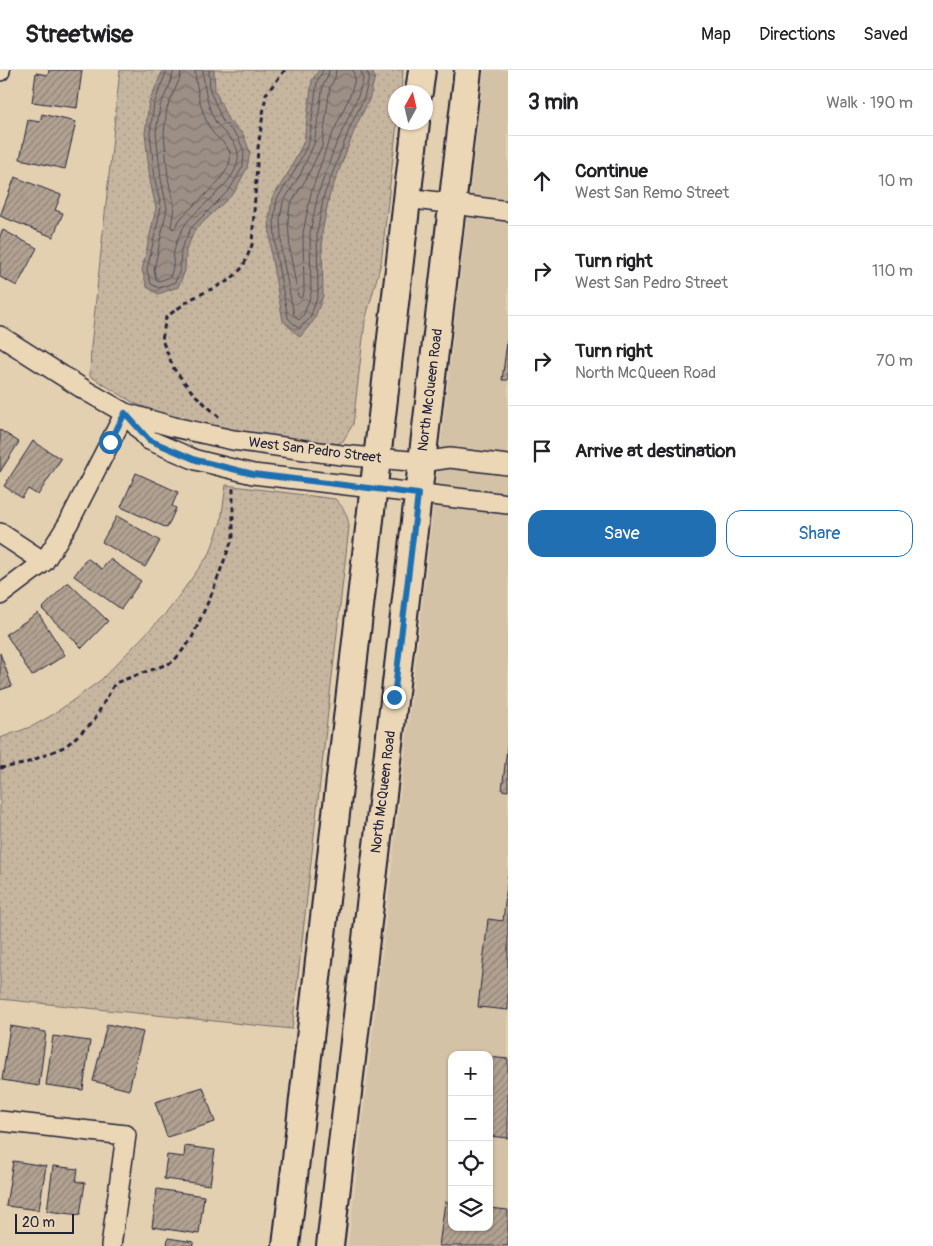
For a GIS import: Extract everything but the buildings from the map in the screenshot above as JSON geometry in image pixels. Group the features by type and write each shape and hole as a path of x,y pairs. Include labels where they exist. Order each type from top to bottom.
{"main road":[{"path":"420,85 422,70"},
{"name":"North McQueen Road","path":"330,1246 468,70"},
{"path":"286,1246 415,130"}],"street":[{"path":"407,198 508,211"},
{"name":"West San Pedro Street","path":"0,336 88,392 125,413 174,428 233,440 341,455 422,462 450,458 508,465"},
{"path":"0,595 44,562 68,524 125,413"},
{"name":"West San Pedro Street","path":"125,413 149,440 196,460 253,474 508,504"},
{"path":"0,533 44,562"},
{"path":"0,1121 126,1135 111,1246"}],"shaded area":[{"path":"120,70 403,70 402,85 388,85 388,130 396,130 381,263 365,321 353,424 343,441 335,445 227,433 185,422 134,403 90,376 91,347"},
{"path":"484,70 508,70 508,1246 348,1246"},
{"path":"226,485 335,499 345,512 349,527 292,1029 0,999 0,738 33,726 54,714 101,680 168,611 210,553 221,521"}],"water":[{"path":"163,70 214,70 215,90 228,120 243,134 250,152 247,168 234,193 195,230 186,250 185,271 178,287 158,294 147,287 142,270 156,208 150,181 145,133 149,102"},
{"path":"319,70 371,70 375,77 369,100 356,126 329,197 322,233 323,296 314,320 300,337 283,321 271,255 269,219 272,198 290,170 304,141 312,80"}],"route":[{"path":"110,442 125,413 149,440 196,460 253,474 418,494 394,697"}]}
